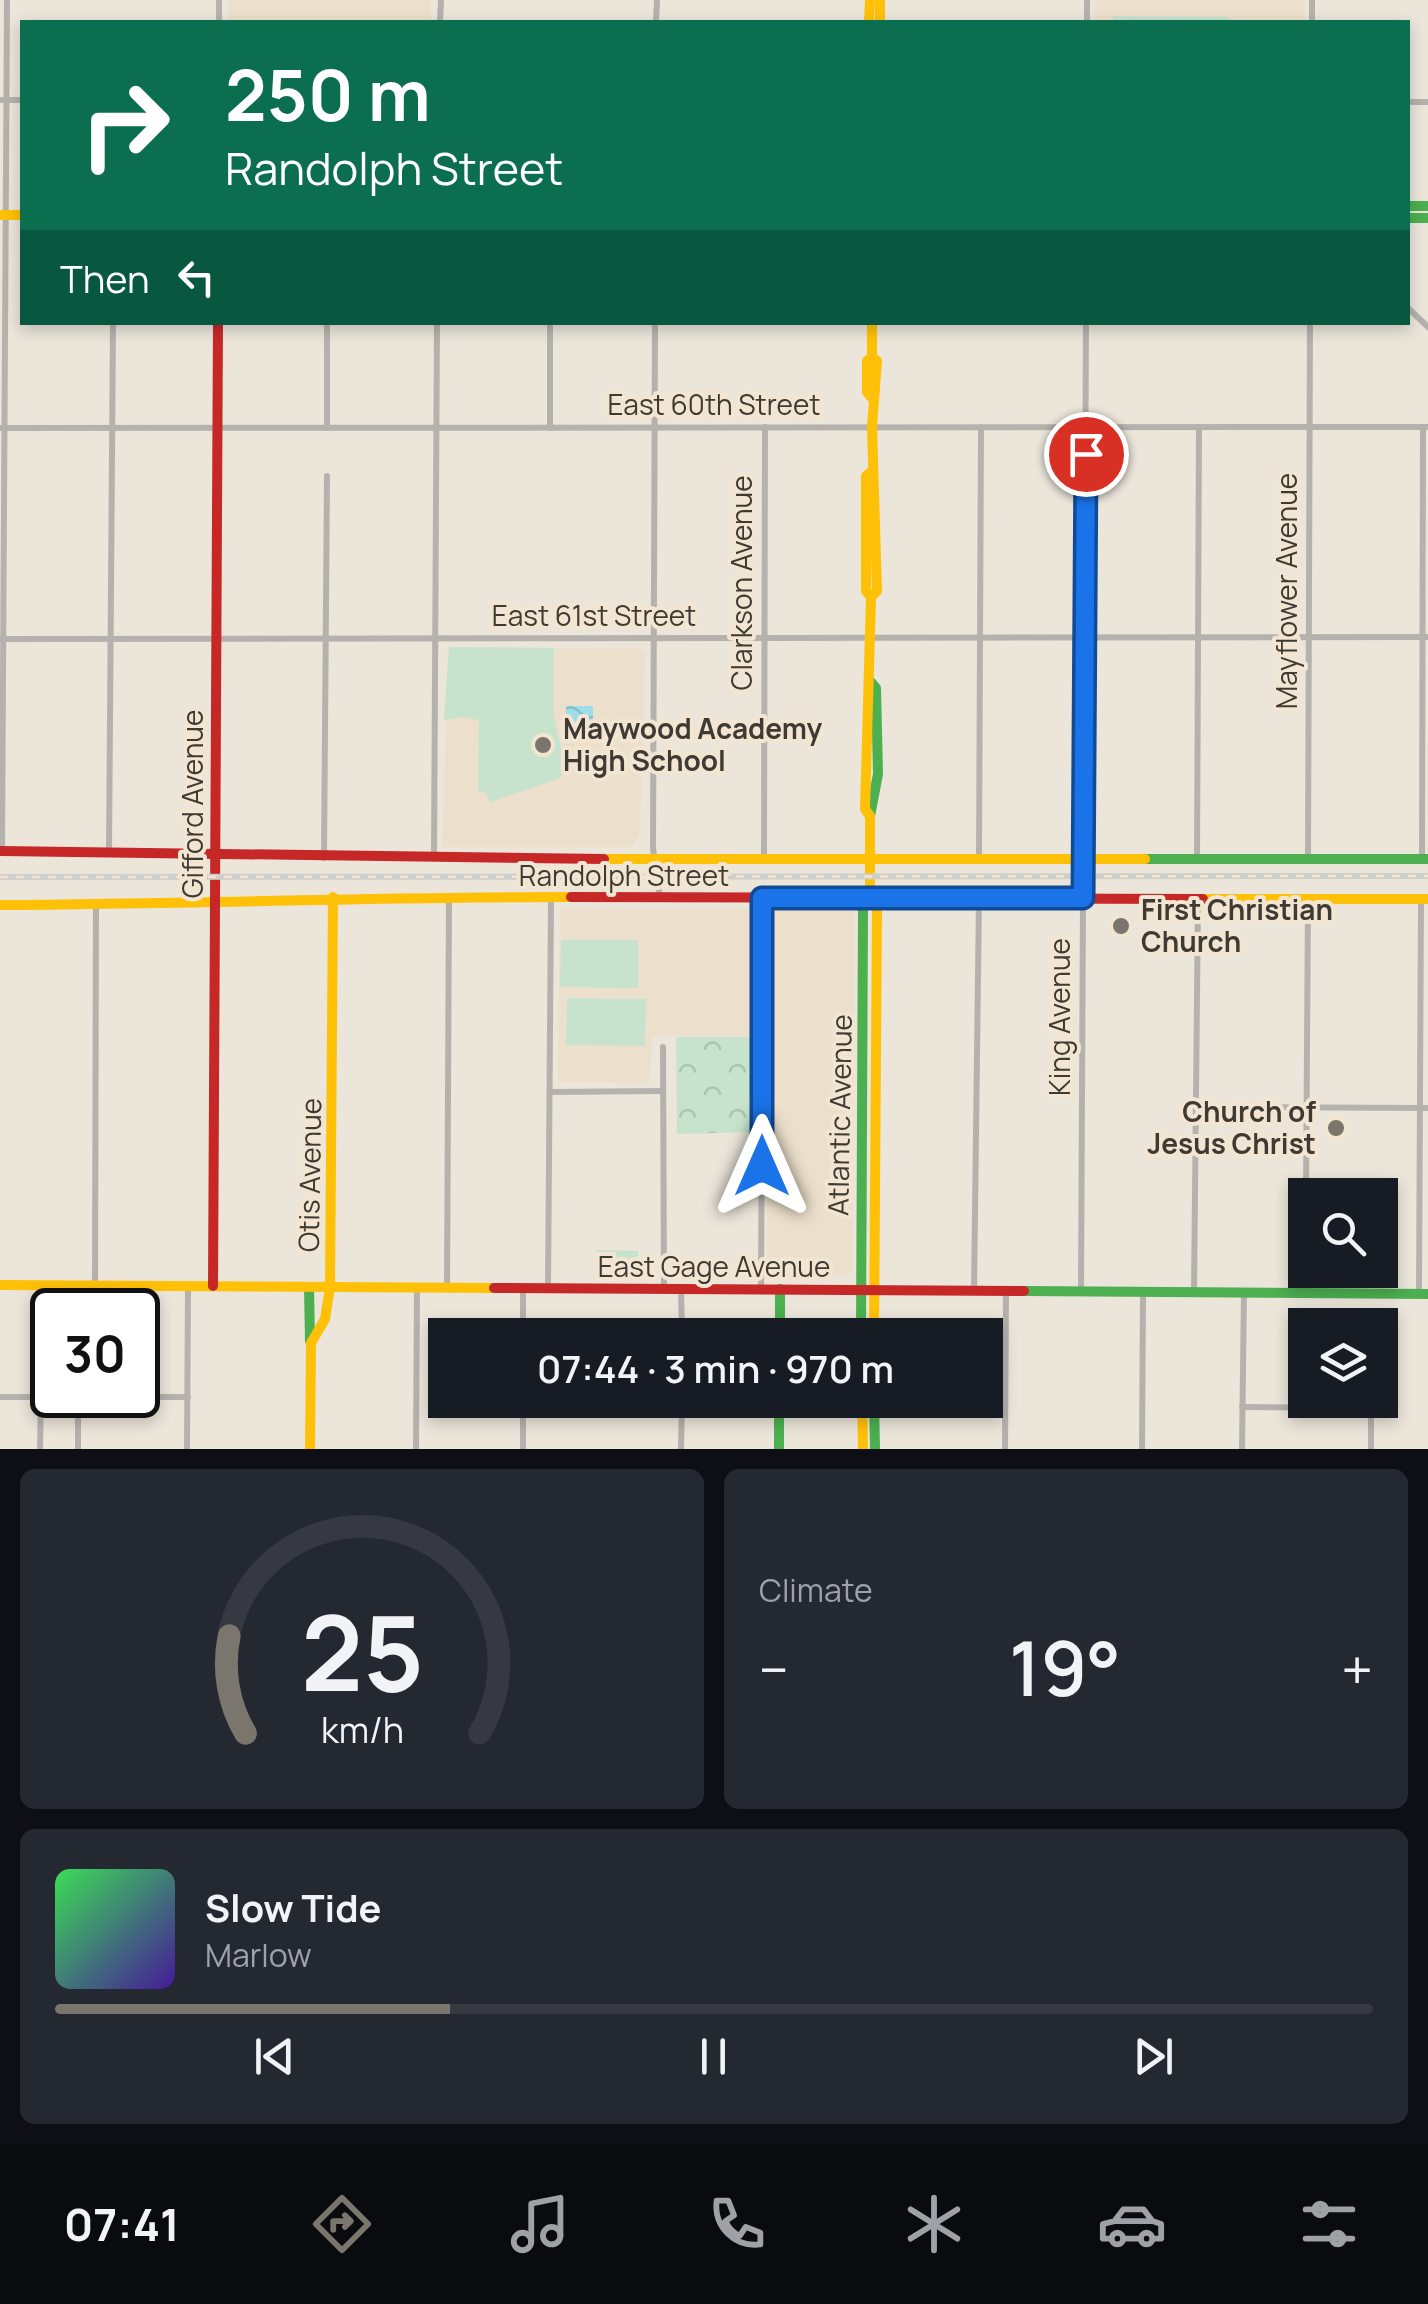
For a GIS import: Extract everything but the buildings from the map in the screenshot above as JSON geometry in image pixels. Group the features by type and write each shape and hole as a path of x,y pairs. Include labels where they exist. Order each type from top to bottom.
{"street":[{"path":"1,851 3,100 7,0"},
{"path":"108,852 113,325"},
{"name":"Gifford Avenue","path":"212,1286 218,325"},
{"path":"327,325 327,428"},
{"path":"434,858 437,325"},
{"path":"550,325 550,428"},
{"path":"655,325 654,860 660,898"},
{"name":"Atlantic Avenue","path":"861,1318 863,909 870,897 870,816 874,809 876,760 876,688 870,681 870,640 871,597 876,591 876,476 872,472 872,398 867,392 872,325"},
{"name":"King Avenue","path":"1081,1292 1086,325"},
{"name":"Mayflower Avenue","path":"1308,861 1310,325"},
{"path":"979,860 981,427"},
{"path":"1196,860 1198,427"},
{"path":"1425,859 1426,427"},
{"name":"East 60th Street","path":"2,428 1426,427"},
{"name":"Clarkson Avenue","path":"764,858 765,428"},
{"path":"324,858 326,476"},
{"name":"East 61st Street","path":"2,639 1424,637"},
{"name":"Randolph Street","path":"1,851 654,860 1425,859"},
{"name":"Randolph Street","path":"0,905 284,904 333,897 1424,899"},
{"name":"Otis Avenue","path":"310,1449 310,1343 325,1319 330,1287 333,897"},
{"name":"Atlantic Avenue","path":"870,897 877,909 878,949 874,1318"},
{"path":"447,1288 450,898"},
{"path":"548,1289 551,898"},
{"path":"761,1289 762,898"},
{"path":"974,1291 979,898"},
{"path":"1194,1292 1198,898"},
{"path":"1424,899 1424,1294"},
{"path":"1306,1178 1308,900"},
{"path":"96,904 96,1286"},
{"path":"663,1047 664,1288"},
{"path":"550,1092 663,1091"},
{"path":"1198,1106 1425,1108"},
{"name":"East Gage Avenue","path":"0,1285 1424,1294"},
{"path":"188,1286 188,1449"},
{"path":"309,1287 310,1343"},
{"path":"416,1449 417,1288"},
{"path":"523,1288 523,1318"},
{"path":"1306,1288 1306,1293"},
{"path":"681,1289 682,1318"},
{"path":"780,1290 780,1318"},
{"path":"1005,1449 1006,1291"},
{"path":"1142,1449 1143,1292"},
{"path":"1242,1449 1244,1292"},
{"path":"160,1397 188,1397"},
{"path":"0,1398 30,1398"},
{"path":"1242,1408 1371,1408 1372,1449"},
{"path":"40,1449 41,1418"},
{"path":"78,1418 78,1449"},
{"path":"522,1418 522,1449"},
{"path":"682,1418 682,1449"},
{"path":"779,1449 780,1418"},
{"path":"862,1418 862,1449"},
{"path":"874,1418 875,1449"}],"shaded area":[{"path":"228,0 430,0 430,20 228,20"},
{"path":"1095,0 1305,0 1305,20 1095,20"},
{"name":"Maywood Academy High School","path":"449,647 640,649 645,653 640,832 632,847 442,847"},
{"path":"850,908 854,912 853,1270 847,1275 767,1276 768,909"},
{"path":"560,909 757,909 757,1037 653,1036 649,1083 562,1082 558,1079"}],"green space":[{"path":"1113,16 1229,17 1229,20 1113,20"},
{"path":"449,647 554,648 554,717 565,765 561,778 490,802 485,792 478,792 479,720 444,720"},
{"path":"561,940 638,940 638,988 560,987"},
{"path":"567,998 646,999 645,1046 566,1045"},
{"path":"676,1037 757,1037 753,1049 752,1132 677,1134"},
{"path":"597,1250 638,1251 638,1274 597,1273"}],"water":[{"path":"566,706 593,706 593,734 588,730 566,730"}],"railway":[{"path":"0,877 1428,876"}],"traffic: fast":[{"path":"1410,206 1428,206"},
{"path":"1410,218 1428,218"},
{"path":"870,681 876,688 878,774 870,816"},
{"path":"1145,859 1428,859"},
{"path":"861,1318 863,909 870,897"},
{"path":"309,1287 310,1341"},
{"path":"780,1289 780,1318"},
{"path":"1024,1291 1428,1294"},
{"path":"779,1418 779,1449"},
{"path":"874,1418 875,1449"}],"traffic: slow":[{"path":"869,20 870,0"},
{"path":"880,0 880,20"},
{"path":"0,215 20,215"},
{"path":"872,325 872,357 867,361 867,392 872,398"},
{"path":"871,597 877,591 872,427 877,361 872,357"},
{"path":"871,472 866,476 866,591 871,597 865,809 870,816 870,897 877,909 874,1318"},
{"path":"604,859 1145,859"},
{"path":"310,1449 311,1343 325,1319 330,1287 333,897"},
{"path":"0,905 571,897"},
{"path":"1203,899 1428,899"},
{"path":"0,1285 494,1288"},
{"path":"862,1418 863,1449"}],"traffic: jam":[{"path":"213,1286 218,325"},
{"path":"0,851 604,859"},
{"path":"571,897 1203,899"},
{"path":"494,1288 1024,1291"}],"place":[{"name":"Maywood Academy High School","path":"543,745"},
{"name":"First Christian Church","path":"1121,926"},
{"name":"Church of Jesus Christ","path":"1336,1128"}],"route":[{"path":"762,1166 762,898 1083,898 1086,454"}]}
